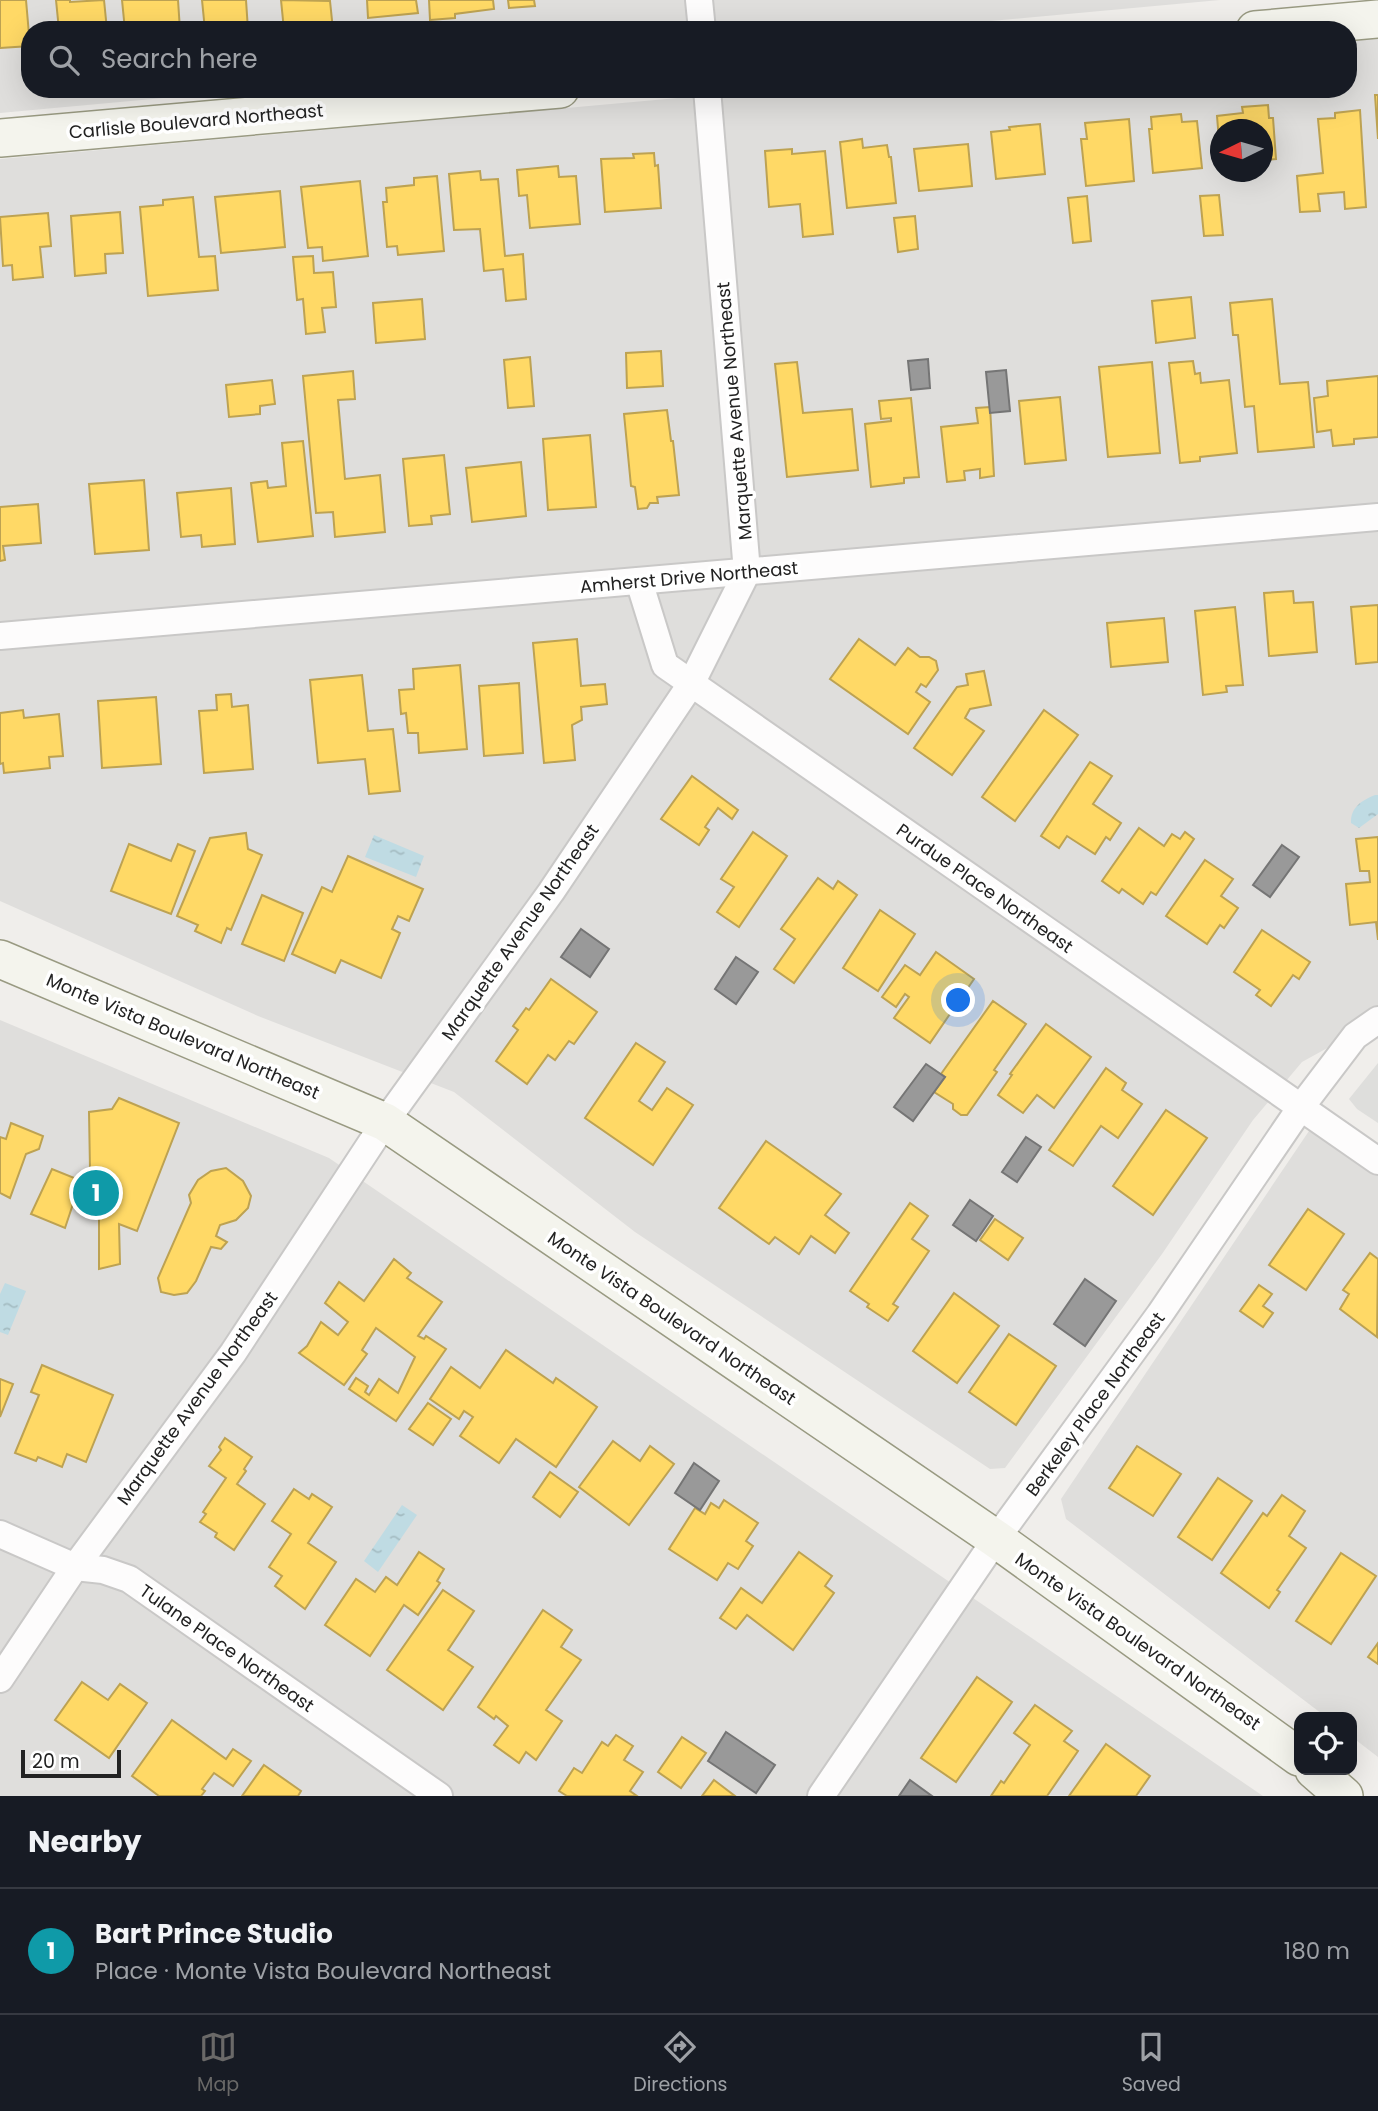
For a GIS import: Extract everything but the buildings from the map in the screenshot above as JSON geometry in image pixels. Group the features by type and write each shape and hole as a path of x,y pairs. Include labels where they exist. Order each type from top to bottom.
{"street":[{"path":"699,0 701,21"},
{"path":"1356,21 1378,19"},
{"name":"Carlisle Boulevard Northeast","path":"0,138 457,98"},
{"name":"Marquette Avenue Northeast","path":"0,1679 75,1567 233,1353 385,1122 551,892 691,684 747,572 708,98"},
{"name":"Amherst Drive Northeast","path":"0,636 1378,517"},
{"name":"Purdue Place Northeast","path":"639,581 665,666 1378,1161"},
{"name":"Monte Vista Boulevard Northeast","path":"0,959 385,1122 996,1539 1294,1753"},
{"name":"Berkeley Place Northeast","path":"821,1796 996,1539 1160,1314 1301,1107 1355,1036 1378,1020"},
{"name":"Tulane Place Northeast","path":"0,1534 75,1567 103,1570 129,1579 439,1796"},
{"path":"1320,1775 1344,1796"}],"shaded area":[{"path":"0,0 1220,0 992,21 21,21 21,98 164,98 0,113"},
{"path":"1378,37 1378,1020 1302,1062 1253,1120 1162,1254 1005,1468 990,1469 635,1232 454,1092 258,1016 0,901 0,159 679,98 1357,98 1357,38"},
{"path":"0,1020 329,1158 1263,1796 0,1796"},
{"path":"1378,1063 1378,1123 1357,1109 1349,1099"},
{"path":"1311,1128 1378,1164 1378,1757 1357,1741 1357,1712 1319,1712 1066,1519 1061,1499"}],"water":[{"path":"1378,795 1378,814 1359,828 1351,823 1352,813 1358,805"},
{"path":"374,835 424,856 416,877 365,857"},
{"path":"5,1283 26,1291 8,1335 0,1332 0,1294"},
{"path":"402,1505 417,1515 378,1572 364,1561"}],"place":[{"name":"Bart Prince Studio","path":"96,1193"}]}
